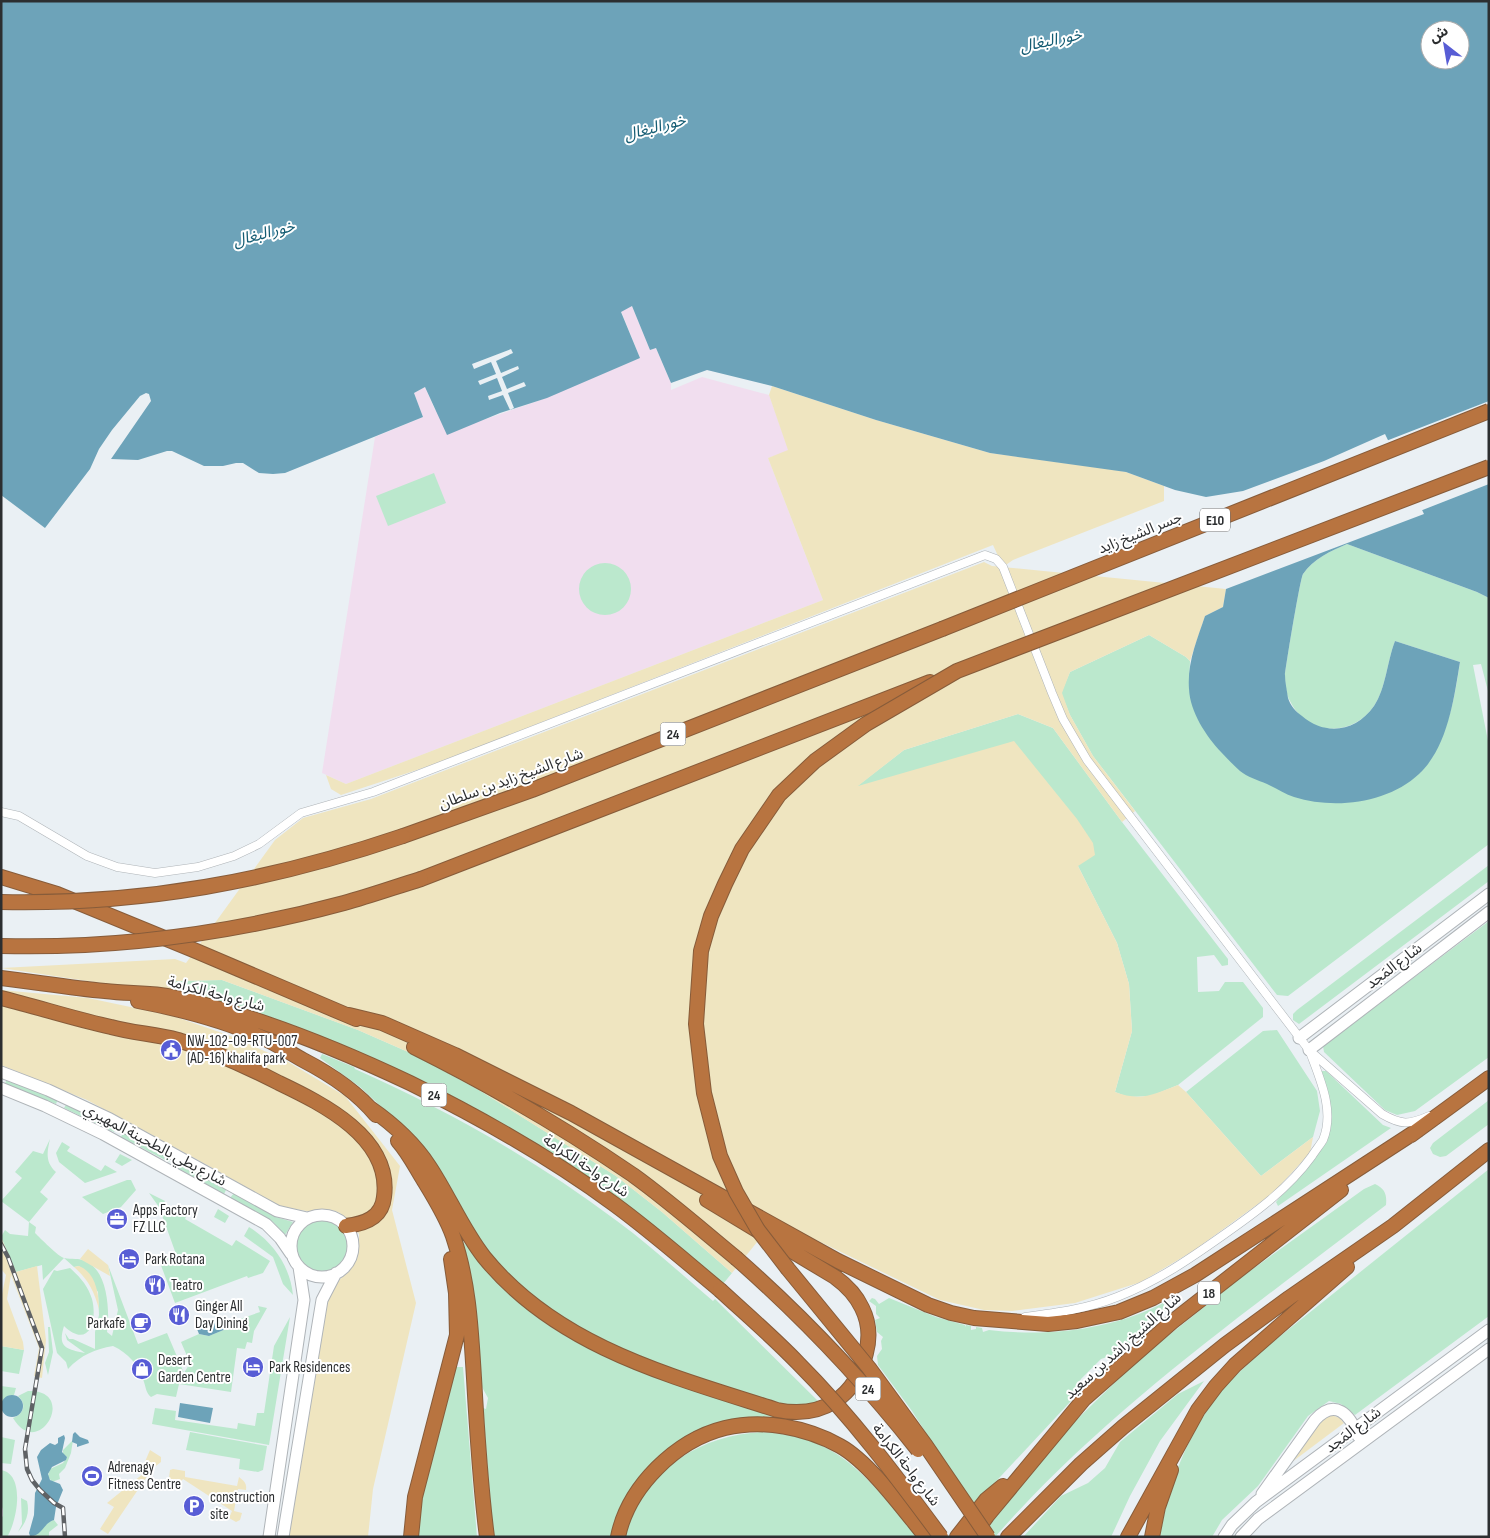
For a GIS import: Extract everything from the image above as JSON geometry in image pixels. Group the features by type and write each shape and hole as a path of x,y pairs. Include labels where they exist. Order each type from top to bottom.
{"highway":[{"name":"جسر الشيخ زايد","path":"942,630 1489,411"},
{"path":"1,946 32,947 111,944 190,935 268,921 345,902 421,879 1489,467"},
{"name":"شارع الشيخ زايد بن سلطان","path":"1,902 74,902 170,893 265,876 311,865 394,839 532,790 942,630"},
{"path":"957,671 866,724 815,761 779,795 742,849 711,916 701,951 696,1024 699,1066 707,1108 720,1156 736,1192 758,1230 869,1368 926,1446 988,1537"},
{"name":"24","path":"1,877 57,894 349,1015"},
{"name":"24","path":"1,978 106,992"},
{"path":"106,992 222,1022 263,1038 340,1082 396,1128 422,1155 466,1232 495,1269 526,1299 572,1332 604,1349 640,1364 777,1410 809,1411 824,1407 838,1399 856,1380 867,1348 868,1331 865,1315 853,1293 830,1274 690,1189 667,1167"},
{"name":"شارع واحة الكرامة","path":"106,992 147,993 171,997 265,1023 332,1048 456,1105 552,1162 614,1203 720,1290 798,1363 842,1409 890,1467 941,1537"},
{"path":"1,998 111,1027 176,1040 211,1052 263,1074 332,1112 350,1125 376,1155 383,1170 386,1185 384,1200 380,1211 374,1218 362,1224 346,1226"},
{"path":"349,1015 382,1023 455,1055 571,1113 838,1261 921,1302 951,1313 974,1318 1048,1324 1077,1321 1119,1312 1153,1298 1195,1275 1418,1130"},
{"name":"شارع واحة الكرامة","path":"349,1015 473,1076 581,1141 634,1176 736,1258 802,1319 864,1384 920,1453 982,1537"},
{"name":"شارع الشيخ راشد بن سعيد","path":"972,1537 1019,1476 1084,1399 1172,1322 1418,1130 1489,1078"},
{"path":"370,1108 406,1149 431,1192 452,1234 466,1290 471,1329 483,1506 487,1537"},
{"path":"1128,1537 1198,1410 1235,1365 1393,1226 1489,1150"},
{"path":"411,1537 415,1497 457,1335 456,1293 450,1251 431,1192"},
{"path":"1008,1537 1081,1464 1123,1427 1225,1345 1288,1298 1393,1226"},
{"path":"618,1537 620,1526 634,1497 651,1474 672,1454 702,1437 725,1428 758,1425 793,1428 817,1435 841,1446 864,1465 926,1537"},
{"path":"1152,1537 1158,1507 1183,1438"},
{"path":"404,1537 410,1492 416,1472 427,1451"},
{"path":"957,1537 992,1494 1019,1476"}],"street":[{"path":"1,812 19,816 86,856 118,867 155,873 198,867 234,856 258,844 301,813 373,792 985,555 996,559 1003,567 1063,719 1086,760 1309,1050 1382,1114 1393,1120 1409,1123 1453,1104"},
{"name":"شارع المَجد","path":"1300,1038 1489,894"},
{"name":"شارع المَجد","path":"1309,1050 1489,912"},
{"path":"1001,1320 1073,1311 1116,1298 1153,1281 1184,1263 1272,1200 1304,1166 1322,1140 1326,1126 1324,1089 1309,1050"},
{"name":"شارع بطي بالطحينة المهيري","path":"1,1072 48,1090 110,1119 276,1211 307,1218"},
{"name":"شارع بطي بالطحينة المهيري","path":"1,1088 45,1106 103,1134 266,1224 280,1238 291,1254"},
{"path":"269,1537 304,1300 299,1268 291,1254 290,1244 293,1233 299,1224 307,1218 328,1215 338,1219 346,1226 353,1242 350,1260 344,1268 336,1273 321,1277 299,1268"},
{"path":"283,1537 322,1300 336,1273"},
{"name":"شارع المَجد","path":"1224,1537 1232,1525 1256,1502 1489,1330"},
{"name":"شارع المَجد","path":"1241,1537 1258,1519 1489,1350"},
{"path":"1256,1502 1320,1415 1325,1411 1331,1409 1347,1415 1355,1429 1360,1445"}],"shaded area":[{"path":"632,306 650,350 656,348 671,383 671,390 702,377 769,395 789,451 768,458 823,600 346,784 322,773 375,437 423,417 414,393 425,387 435,410 477,422 538,401 640,358 621,311"}],"green space":[{"path":"434,473 446,503 388,526 376,496"},
{"path":"1347,544 1489,598 1489,695 1481,664 1473,665 1489,746 1489,844 1288,996 1277,995 1093,756 1070,715 1061,693 1070,672 1149,635 1190,661 1189,690 1420,773 1437,746 1448,720 1460,662 1395,641 1384,683 1374,706 1354,724 1342,728 1330,729 1307,721 1298,713 1288,695 1285,675 1301,579 1307,569 1317,560"},
{"path":"600,563 610,563 624,570 631,584 631,594 624,608 610,615 600,615 590,611 583,604 579,594 579,584 583,574 590,567"},
{"path":"1018,714 1053,728 1122,822 1228,959 1228,965 1222,966 1214,955 1197,957 1198,992 1219,991 1225,982 1243,982 1263,1008 1263,1017 1178,1085 1151,1096 1128,1097 1115,1092 1132,1031 1129,984 1117,943 1078,866 856,787 904,750"},
{"path":"1489,865 1489,881 1299,1024 1293,1020 1293,1014 1297,1010"},
{"path":"1489,921 1489,1057 1415,1111 1397,1115 1385,1110 1324,1052 1323,1046"},
{"path":"222,980 358,1030 415,1055 479,1090 616,1176 662,1212 732,1273 718,1290 617,1203 434,1089 250,1009 214,1000 173,981"},
{"path":"1277,1030 1317,1091 1320,1111 1313,1137 1261,1176 1186,1092 1263,1031"},
{"path":"322,1054 354,1067 423,1101 555,1177 617,1221 713,1301 715,1299 820,1403 786,1407 686,1375 622,1350 565,1320 525,1292 490,1254 406,1130 360,1087 320,1058"},
{"path":"1322,1071 1326,1071 1383,1125 1391,1128 1278,1206 1276,1202 1327,1142 1331,1110 1327,1088 1321,1074"},
{"path":"7,1078 58,1099 56,1104 5,1084"},
{"path":"1489,1100 1489,1124 1446,1156 1440,1157 1433,1154 1430,1148 1433,1143"},
{"path":"67,1103 116,1127 114,1132 64,1108"},
{"path":"124,1131 172,1157 169,1162 121,1137"},
{"path":"50,1139 48,1161 56,1172 40,1192 48,1199 29,1222 1,1201 22,1178 15,1172 33,1151 43,1154"},
{"path":"62,1142 70,1147 67,1151 101,1171 105,1165 117,1172 85,1183 59,1162 56,1153"},
{"path":"120,1154 132,1160 122,1166 115,1162"},
{"path":"179,1162 227,1188 224,1194 176,1167"},
{"path":"1489,1169 1489,1316 1355,1415 1341,1404 1329,1401 1308,1416 1258,1486 1222,1520 1212,1537 1160,1537 1169,1494 1184,1454 1204,1416 1230,1381 1264,1349"},
{"path":"131,1180 136,1190 121,1207 103,1214 82,1197"},
{"path":"1375,1184 1385,1192 1386,1205 1233,1322 1133,1403 1085,1445 995,1537 974,1537 1061,1435 1139,1359 1243,1276 1364,1189"},
{"path":"149,1193 165,1201 162,1206 174,1213 178,1208 188,1213 185,1219 232,1246 236,1240 270,1261 263,1273 248,1278 247,1276 175,1303 159,1260 176,1254 159,1207"},
{"path":"234,1193 276,1217 293,1222 285,1235 273,1222 230,1198"},
{"path":"218,1209 229,1216 225,1223 214,1217"},
{"path":"317,1219 327,1219 337,1223 345,1231 349,1246 345,1261 337,1269 327,1273 317,1273 307,1269 299,1261 295,1251 295,1241 299,1231 307,1223"},
{"path":"29,1222 36,1227 35,1233 64,1258 43,1280 42,1265 16,1272 1,1237 5,1230 10,1234 28,1236"},
{"path":"249,1227 266,1240 279,1256 288,1274 293,1295 283,1284 273,1257 244,1236"},
{"path":"461,1239 489,1272 519,1302 554,1329 582,1345 654,1376 715,1398 777,1417 748,1418 721,1424 695,1433 672,1447 651,1464 634,1485 620,1510 611,1537 493,1537 483,1408 486,1409 488,1398 482,1387 474,1294"},
{"path":"64,1258 84,1260 94,1267 99,1274 108,1304 107,1332 112,1336 118,1310 108,1265 138,1344 167,1333 184,1373 190,1363 181,1342 199,1334 209,1336 226,1329 226,1324 260,1312 258,1306 267,1308 254,1331 252,1343 247,1342 245,1349 237,1348 231,1392 179,1384 176,1397 157,1394 151,1397 136,1365 128,1356 113,1346 89,1353 68,1369 66,1362 57,1353 43,1289 54,1270 70,1268 74,1271 88,1290 94,1308 92,1324 85,1334 79,1335 64,1326 62,1339 65,1346 85,1353 67,1340 65,1333 69,1339 95,1349 95,1332 99,1315 98,1292 79,1266 74,1267"},
{"path":"872,1298 879,1304 889,1298 936,1317 965,1325 966,1327 966,1325 971,1326 971,1330 976,1329 976,1327 982,1328 983,1332 989,1330 1057,1332 1103,1325 1125,1319 1167,1301 1168,1308 1119,1353 1101,1359 1081,1379 1070,1402 973,1506 912,1411 878,1365 877,1356 882,1349 881,1341 883,1337 877,1332 875,1320 880,1318 876,1314 876,1306 869,1301"},
{"path":"290,1317 269,1445 152,1424 155,1408 176,1411 175,1420 237,1429 238,1423 255,1426 257,1413 264,1413 274,1346"},
{"path":"48,1327 50,1327 53,1352 48,1375 45,1363 49,1352"},
{"path":"1,1346 24,1350 19,1374 1,1371"},
{"path":"456,1367 463,1367 477,1537 416,1537 422,1492"},
{"path":"1204,1381 1160,1441 1130,1496 1111,1537 1023,1537 1061,1496 1088,1483 1105,1468 1120,1442 1178,1394"},
{"path":"1,1386 16,1388 14,1395 8,1396 1,1403"},
{"path":"28,1391 43,1393 51,1401 53,1410 43,1428 33,1432 23,1429 13,1418 20,1414 23,1408 23,1402 18,1396"},
{"path":"190,1432 267,1446 263,1470 258,1472 239,1469 240,1459 186,1450"},
{"path":"762,1432 799,1437 830,1450 843,1458 869,1481 917,1537 625,1537 633,1514 645,1494 659,1476 676,1461 695,1449 716,1441 738,1435"},
{"path":"1,1437 15,1440 11,1464 1,1463"},
{"path":"73,1440 71,1453 65,1468 59,1474 60,1479 52,1482 48,1476 50,1469 63,1463 67,1457 63,1454 63,1450"},
{"path":"1,1470 9,1473 17,1489 14,1521 7,1537 1,1537 3,1507 1,1512"},
{"path":"21,1498 27,1501 28,1514 18,1532 22,1524"},
{"path":"54,1520 58,1525 49,1532 49,1537 26,1537 40,1531 46,1524"}],"sand":[{"path":"772,386 876,420 990,453 1126,472 1164,486 1164,501 1013,560 1003,567 993,545 438,763 341,795 331,789 326,775 346,784 823,600 768,458 788,450 769,395"},
{"path":"984,562 992,566 1226,589 1223,607 1205,616 1190,661 1149,635 1070,672 1062,693 1070,715 1093,756 1135,811 1122,822 1053,728 1018,714 904,750 858,786 1014,741 1077,819 1093,843 1095,855 1078,866 1117,943 1129,984 1132,1031 1115,1092 1140,1097 1155,1094 1178,1085 1261,1176 1313,1137 1310,1153 1273,1193 1193,1251 1141,1282 1075,1303 1012,1311 984,1310 940,1300 775,1220 732,1273 662,1212 616,1176 479,1090 415,1055 358,1030 222,980 174,981 214,1000 1,968 175,959 186,963 275,840 303,818 371,799"},
{"path":"1,990 88,998 173,1016 228,1035 285,1060 345,1096 400,1166 392,1210 416,1303 373,1489 368,1537 287,1537 327,1301 337,1282 347,1273 357,1259 359,1234 340,1213 322,1209 312,1212 279,1206 87,1100 1,1065"},
{"path":"1,1237 16,1272 37,1266 46,1340 42,1378 34,1376 39,1348 11,1275 7,1299 23,1342 24,1350 1,1346 1,1299 6,1275 1,1269"},
{"path":"88,1249 108,1265 110,1276 80,1259"},
{"path":"79,1266 89,1273 95,1284 99,1309 90,1286 74,1267"},
{"path":"1331,1415 1340,1418 1344,1423 1284,1468 1321,1417"},
{"path":"150,1450 161,1457 161,1462 152,1469 108,1534 100,1529 114,1507 107,1503 144,1473 144,1464"},
{"path":"170,1470 185,1471 185,1477 237,1486 239,1477 245,1482 246,1486 246,1490 238,1489 234,1511 242,1513 240,1520 236,1522 229,1518 232,1511 183,1479 179,1484 169,1478"}],"water":[{"name":"خور البغال","path":"1,1 1489,1 1489,598 1347,544 1317,560 1303,574 1286,668 1285,678 1288,698 1295,710 1320,727 1340,728 1358,721 1367,715 1374,706 1384,683 1395,641 1460,662 1452,706 1437,750 1419,774 1392,792 1360,801 1326,803 1291,796 1249,777 1232,764 1215,746 1196,715 1192,706 1189,689 1193,652 1205,616 1223,607 1226,589 1424,514 1385,434 1324,461 1243,491 1206,497 1175,490 1126,472 990,453 876,420 772,386 707,370 671,383 656,348 650,350 632,306 621,312 640,358 547,398 500,413 447,435 425,387 414,393 423,417 285,473 259,473 243,463 204,466 172,451 138,460 111,459 151,401 149,394 146,393 140,396 112,430 99,449 90,469 45,528 1,495"},
{"path":"219,1318 226,1323 226,1329 209,1336 199,1334 197,1329 200,1325"},
{"path":"8,1395 16,1395 23,1402 23,1410 16,1417 8,1417 1,1410 1,1402"},
{"path":"180,1403 213,1408 210,1423 178,1417"},
{"path":"75,1432 80,1437 88,1440 89,1443 77,1447 77,1444 72,1442"},
{"path":"64,1435 62,1452 67,1457 66,1460 52,1467 48,1474 50,1480 60,1484 63,1490 56,1507 54,1520 34,1536 30,1536 29,1533 34,1515 35,1493 42,1479 37,1457 41,1450 50,1443 55,1445 58,1443 58,1438"}],"pier":[{"path":"511,349 513,353 496,361 501,373 518,366 519,369 502,377 507,389 524,382 526,386 508,393 514,408 510,410 503,395 489,400 488,396 502,391 497,378 480,385 478,381 496,374 491,362 474,369 472,364"},
{"path":"1489,401 1489,484 1420,511 1386,441"},
{"path":"1377,528 1223,589 1225,587"}],"railway":[{"path":"1,1244 8,1257 42,1348 25,1449 27,1469 32,1480 40,1490 54,1503 63,1508 65,1537"}],"place":[{"name":"NW-102-09-RTU-007 (AD-16) khalifa park","path":"171,1050"},
{"name":"Apps Factory FZ LLC","path":"117,1219"},
{"name":"Park Rotana","path":"129,1259"},
{"name":"Teatro","path":"155,1285"},
{"name":"Ginger All Day Dining","path":"179,1315"},
{"name":"Parkafe","path":"141,1323"},
{"name":"Park Residences","path":"253,1367"},
{"name":"Desert Garden Centre","path":"142,1369"},
{"name":"Adrenagy Fitness Centre","path":"92,1476"},
{"name":"construction site","path":"194,1506"}]}
